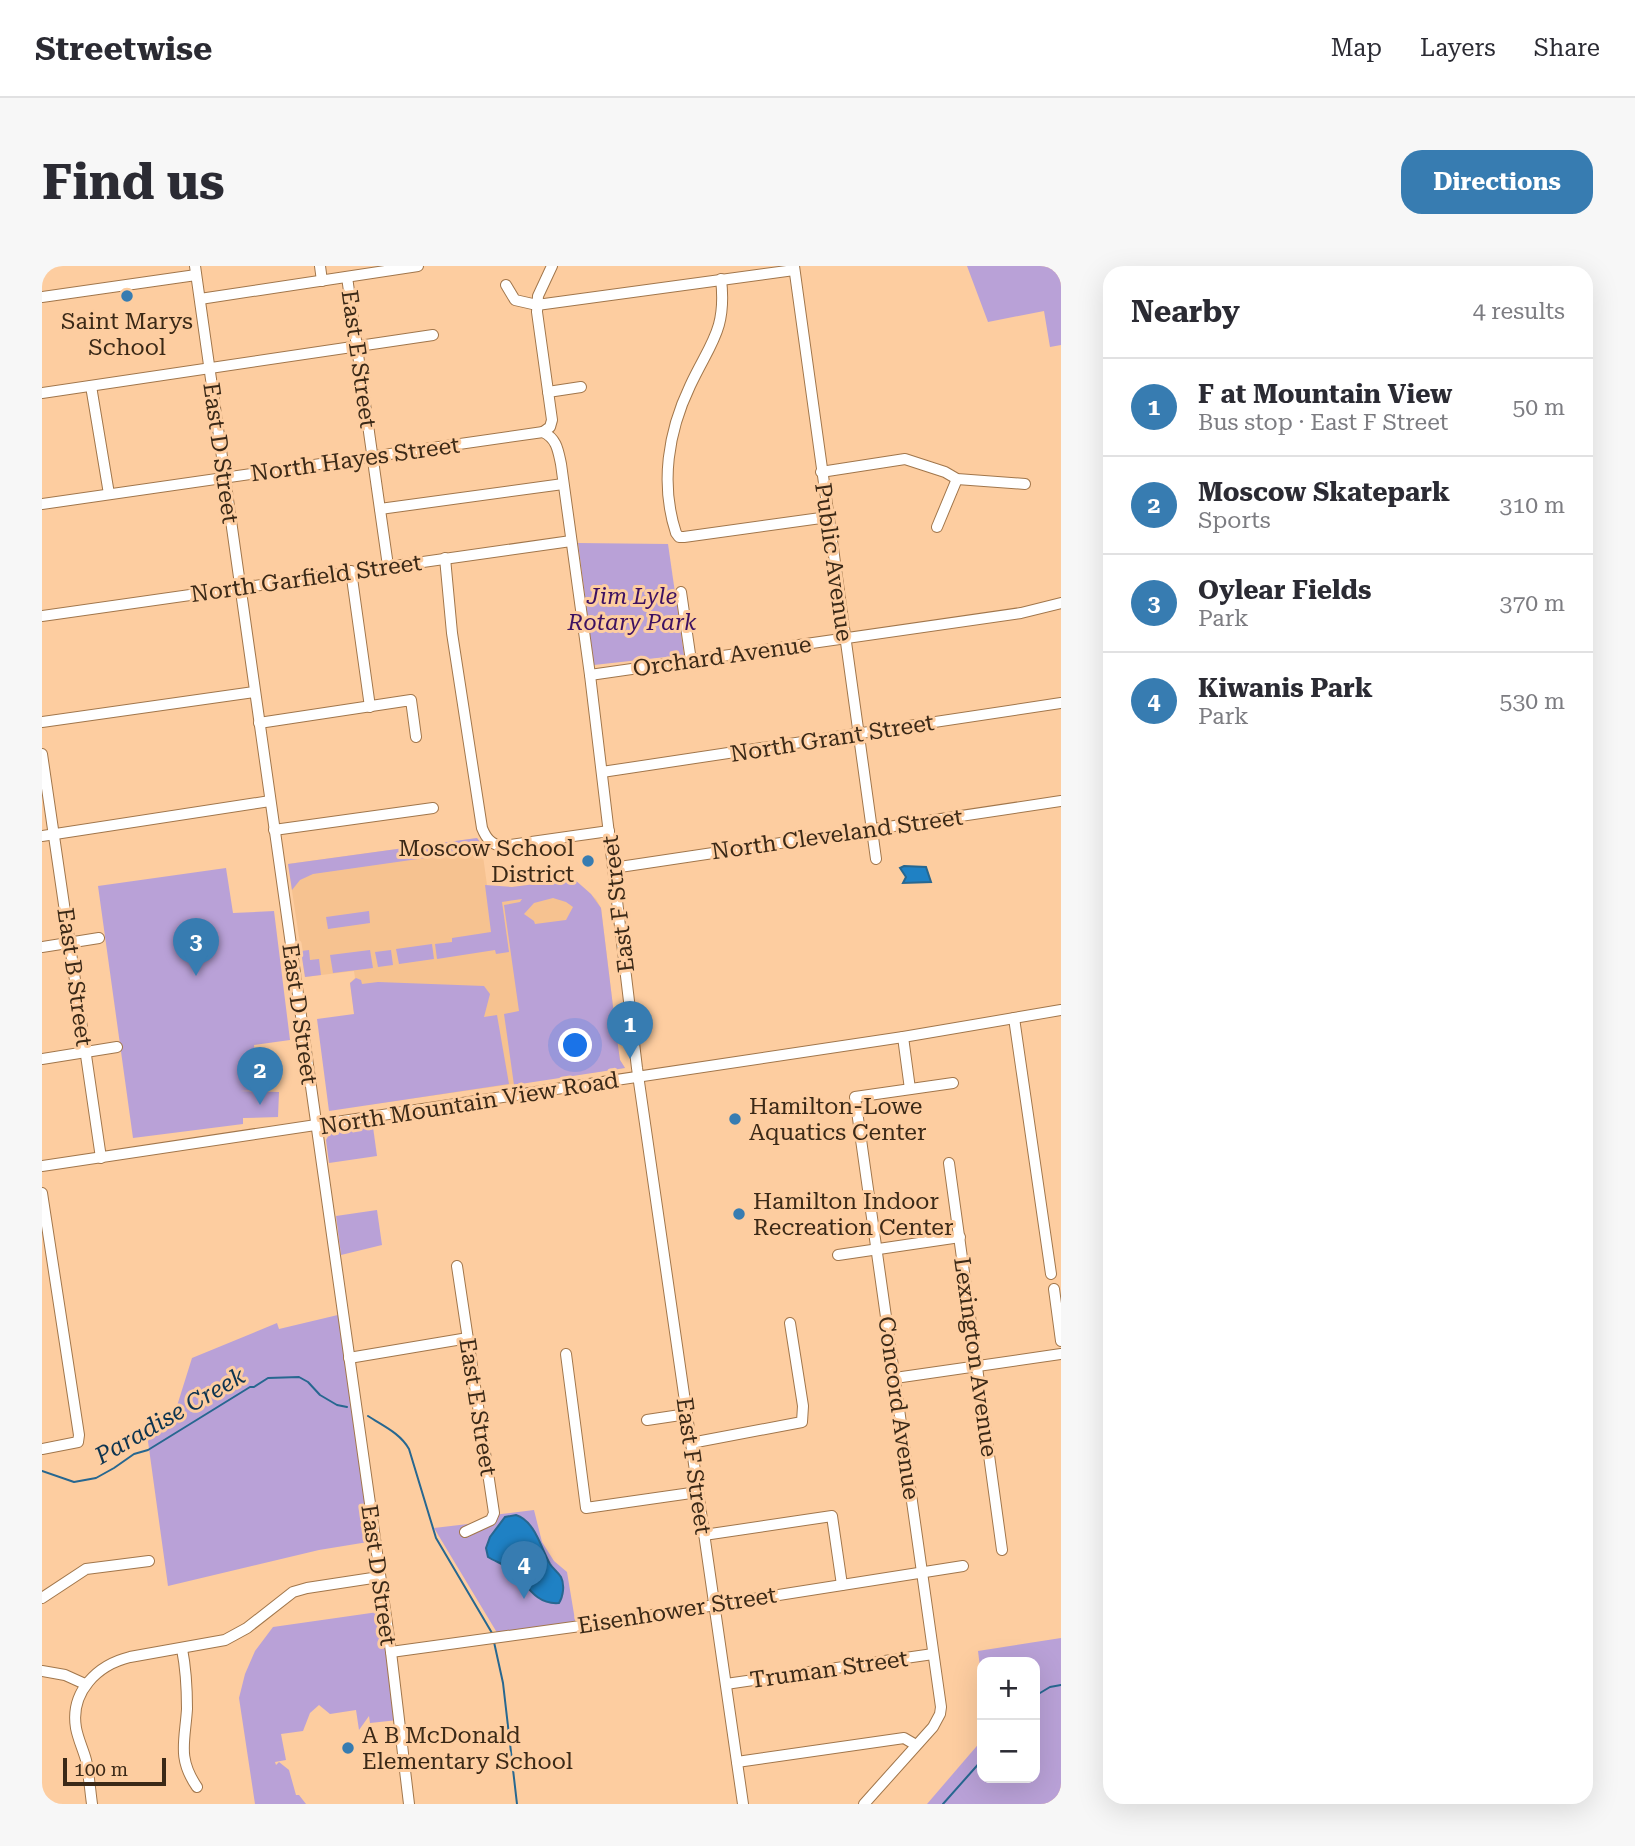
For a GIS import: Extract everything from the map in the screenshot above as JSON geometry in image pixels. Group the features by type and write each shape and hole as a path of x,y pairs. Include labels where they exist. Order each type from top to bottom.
{"street":[{"name":"East E Street","path":"320,266 322,281"},
{"path":"200,299 418,266"},
{"path":"543,432 550,427 552,420 537,304 552,266"},
{"path":"506,285 515,300 537,304 794,268"},
{"name":"Public Avenue","path":"794,268 876,859"},
{"path":"42,297 195,270"},
{"name":"East D Street","path":"195,270 391,1652 409,1804"},
{"name":"East E Street","path":"347,277 388,566"},
{"path":"721,279 723,303 719,327 714,342 690,385 673,428 667,470 668,503 676,533 679,537 705,535 828,517"},
{"path":"42,393 432,335"},
{"path":"92,386 109,494"},
{"path":"548,393 581,387"},
{"name":"North Hayes Street","path":"42,504 543,432"},
{"name":"East F Street","path":"543,432 554,439 558,446 590,675 639,1077 743,1804"},
{"path":"821,472 905,459 945,472 957,479 1025,484"},
{"path":"937,527 957,479"},
{"path":"380,509 563,484"},
{"name":"North Garfield Street","path":"42,617 240,586 571,541"},
{"path":"445,558 452,633 485,837 492,843 503,846 609,831"},
{"path":"351,571 370,707"},
{"path":"681,592 691,661"},
{"name":"Orchard Avenue","path":"590,675 1021,613 1061,603"},
{"path":"42,722 254,692"},
{"path":"258,723 411,700 416,737"},
{"name":"North Grant Street","path":"602,772 1061,704"},
{"name":"East B Street","path":"42,754 101,1158"},
{"path":"42,835 270,801"},
{"name":"North Cleveland Street","path":"613,868 1061,801"},
{"path":"274,830 433,808"},
{"path":"42,947 99,938"},
{"name":"North Mountain View Road","path":"42,1166 903,1037 1061,1010"},
{"path":"1014,1018 1051,1274"},
{"path":"903,1037 911,1089 953,1083"},
{"path":"42,1059 117,1047"},
{"name":"Concord Avenue","path":"911,1089 855,1097 941,1707 938,1718 916,1745"},
{"name":"Lexington Avenue","path":"949,1163 1002,1550"},
{"path":"42,1193 79,1435 78,1442 42,1449"},
{"path":"838,1255 960,1237"},
{"name":"East E Street","path":"457,1266 494,1513 491,1520 465,1532"},
{"path":"1054,1289 1061,1341"},
{"path":"691,1443 799,1424 804,1418 790,1322"},
{"path":"349,1358 468,1338"},
{"path":"566,1354 586,1508 698,1492"},
{"path":"895,1378 1061,1354"},
{"path":"648,1420 687,1414"},
{"path":"704,1535 832,1516 842,1585"},
{"path":"42,1598 86,1569 149,1562"},
{"name":"Eisenhower Street","path":"391,1652 963,1566"},
{"path":"92,1804 88,1770 76,1725 85,1684 99,1671 116,1661 225,1640 293,1592 379,1577"},
{"path":"183,1649 187,1694 182,1748 185,1764 197,1787"},
{"name":"Truman Street","path":"726,1684 933,1654"},
{"path":"42,1671 65,1675 85,1684"},
{"path":"737,1762 904,1738 916,1745 864,1804"}],"shaded area":[{"path":"477,838 484,847 479,851 483,856 487,885 512,887 574,879 596,899 601,908 620,1060 625,1068 367,1105 350,983 355,978 354,971 305,977 288,864"}],"green space":[{"path":"967,266 1061,266 1061,345 1050,347 1044,311 988,322"},
{"name":"Jim Lyle Rotary Park","path":"578,543 668,544 684,655 594,665"},
{"path":"477,838 484,847 479,851 471,842 439,856 313,874 300,880 292,890 288,864"},
{"path":"226,868 233,913 274,911 290,1040 254,1045 260,1090 240,1091 279,1092 278,1117 243,1118 243,1124 133,1138 98,886"},
{"path":"574,879 591,894 601,908 620,1060 625,1068 514,1085 504,1014 519,1011 504,905 520,902 522,899 502,902 509,952 496,954 495,950 437,959 435,944 452,942 452,938 491,932 485,885 512,887","holes":["553,898 573,907 566,920 535,924 524,914 534,903"]},
{"path":"369,911 370,923 328,929 326,917"},
{"path":"432,944 434,959 399,964 396,949"},
{"path":"309,950 310,960 319,959 321,975 305,977 301,951"},
{"path":"370,950 373,968 333,973 330,955"},
{"path":"391,950 393,965 378,967 375,952"},
{"path":"356,978 361,980 362,984 378,982 484,986 490,994 484,1017 497,1015 509,1084 329,1111 317,1019 354,1014 350,983"},
{"path":"373,1127 377,1156 329,1163 326,1140 330,1133"},
{"path":"377,1210 382,1245 341,1255 336,1216"},
{"path":"342,1314 374,1541 319,1550 168,1586 146,1427 171,1425 192,1358 277,1323 279,1329"},
{"path":"534,1510 542,1542 554,1561 567,1572 576,1626 499,1636 434,1528 485,1522 493,1515"},
{"path":"385,1611 398,1720 370,1723 369,1716 359,1730 356,1710 330,1714 319,1705 310,1713 303,1731 281,1734 286,1760 275,1762 276,1765 279,1762 289,1770 296,1795 306,1804 255,1804 239,1698 255,1651 273,1627"},
{"path":"1061,1638 1061,1804 927,1804 977,1746 977,1783 1040,1783 1040,1657 979,1657 978,1651"}],"water":[{"path":"926,867 931,882 903,883 906,877 900,868"},
{"path":"516,1515 523,1518 533,1529 550,1564 561,1577 563,1591 559,1603 544,1601 511,1570 488,1557 486,1548 490,1537 505,1517"}],"waterway":[{"name":"Paradise Creek","path":"42,1471 74,1482 96,1478 268,1378 299,1377 320,1395 337,1405 347,1407"},
{"name":"Paradise Creek","path":"368,1416 396,1434 409,1449 436,1538 492,1633"},
{"name":"Paradise Creek","path":"494,1642 503,1683 517,1804"},
{"name":"Paradise Creek","path":"1040,1693 1061,1685"},
{"name":"Paradise Creek","path":"943,1804 977,1766"}],"place":[{"name":"Saint Marys School","path":"127,296"},
{"name":"Moscow School District","path":"588,861"},
{"name":"Oylear Fields","path":"196,976"},
{"name":"F at Mountain View","path":"630,1059"},
{"name":"Moscow Skatepark","path":"260,1105"},
{"name":"Hamilton-Lowe Aquatics Center","path":"735,1119"},
{"name":"Hamilton Indoor Recreation Center","path":"739,1214"},
{"name":"Kiwanis Park","path":"524,1599"},
{"name":"A B McDonald Elementary School","path":"348,1748"}]}
